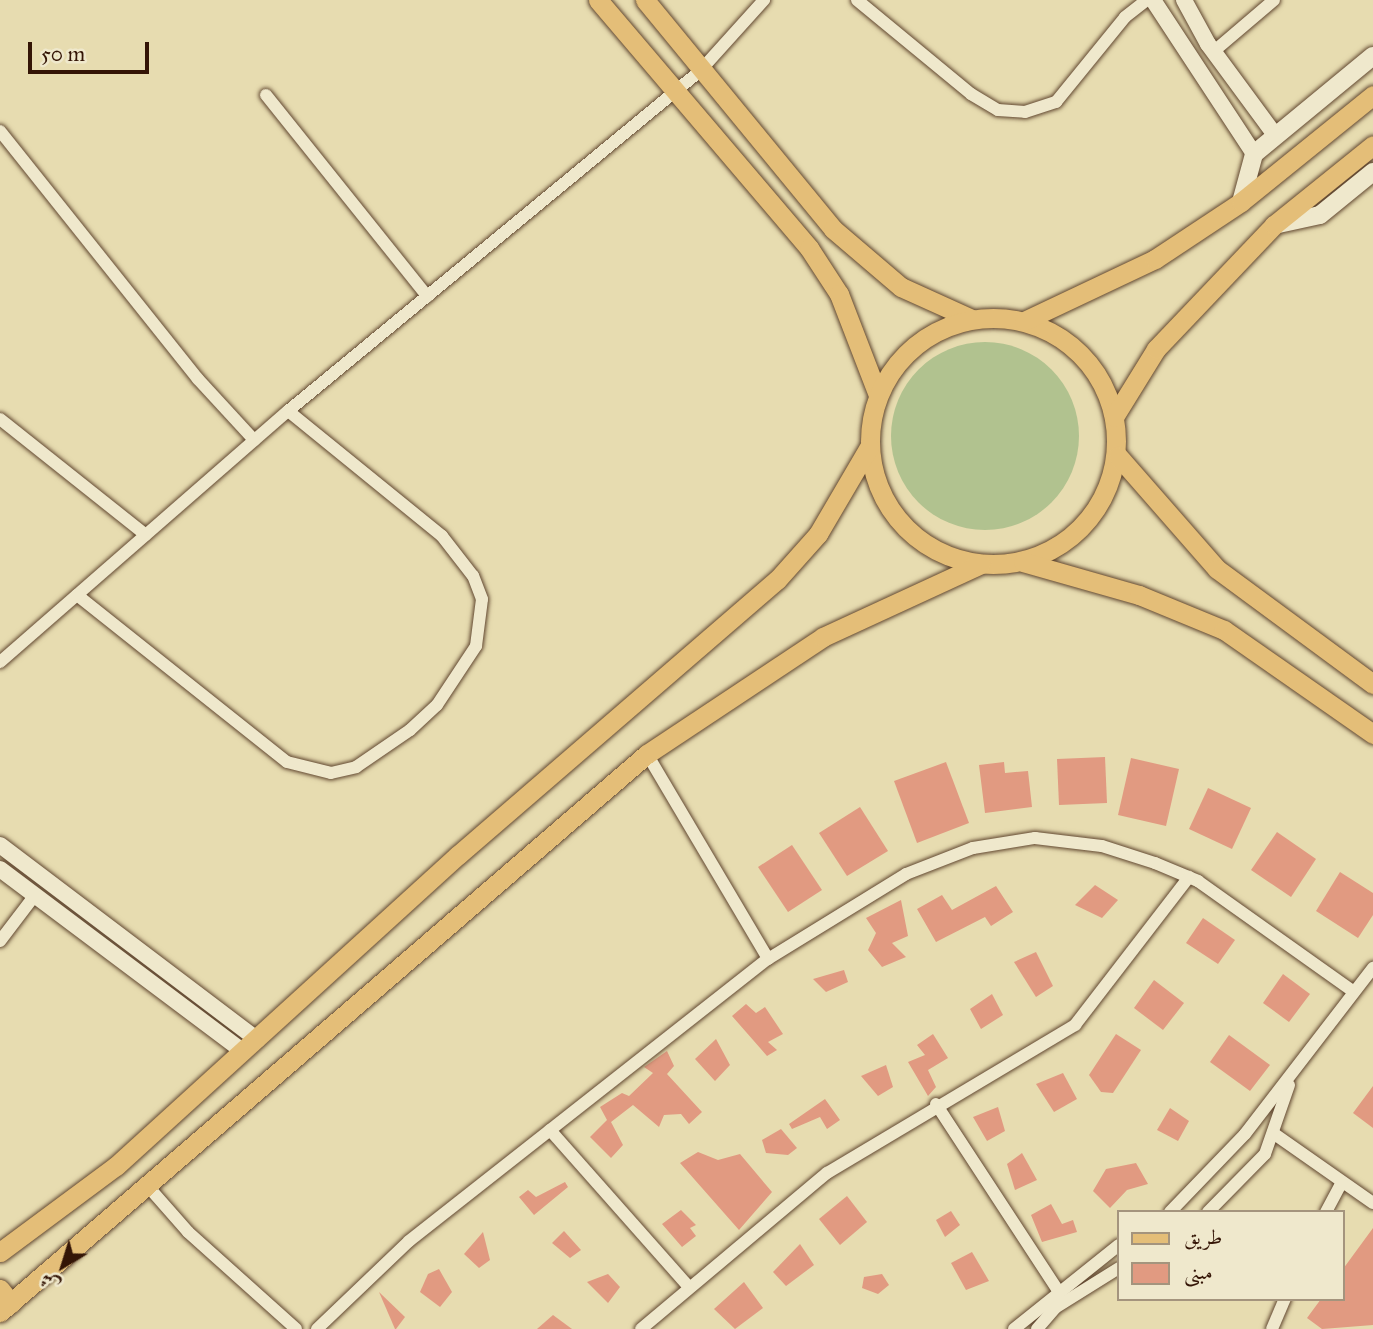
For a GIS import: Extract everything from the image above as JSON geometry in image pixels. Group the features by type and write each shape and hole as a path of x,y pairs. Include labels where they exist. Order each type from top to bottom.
{"main road":[{"path":"598,0 809,248 839,295 878,395"},
{"path":"645,0 700,71 833,229 901,287 972,319"},
{"path":"1241,202 1254,154 1373,56"},
{"path":"1024,321 1155,259 1241,202 1373,96"},
{"path":"1114,417 1156,349 1274,225 1373,145"},
{"path":"1274,225 1320,215 1373,172"},
{"path":"0,1252 116,1166 458,855 777,580 818,534 869,447 878,395 905,354 935,332 972,319 1024,321 1074,348 1102,383 1114,417 1118,456 1087,523 1052,550 1023,562"},
{"path":"869,447 883,498 902,524 936,551 981,564 1023,562 1139,595 1224,630 1373,734"},
{"path":"1118,456 1217,569 1373,684"},
{"path":"4,1301 647,754 823,637 981,564"}],"street":[{"path":"0,662 288,411 700,71 764,0"},
{"path":"857,0 971,94 998,110 1025,112 1055,102 1125,17 1147,0"},
{"path":"1153,0 1254,154"},
{"path":"1184,0 1213,52 1275,135"},
{"path":"1213,52 1274,0"},
{"path":"267,95 427,296"},
{"path":"0,131 198,379 254,440"},
{"path":"77,595 287,762 331,773 356,767 410,730 437,705 476,646 482,599 473,576 442,536 288,411"},
{"path":"0,419 146,535"},
{"path":"647,754 768,959"},
{"path":"317,1329 409,1241 768,959 906,874 973,848 1035,838 1102,846 1189,877 1353,991"},
{"path":"0,845 251,1046"},
{"path":"0,869 251,1046"},
{"path":"641,1329 827,1173 936,1104 1074,1025 1189,877"},
{"path":"0,941 35,895"},
{"path":"1172,1210 1291,1077 1353,991 1373,968"},
{"path":"1211,1210 1265,1154 1291,1077"},
{"path":"936,1104 1057,1289"},
{"path":"550,1130 689,1287"},
{"path":"1273,1133 1373,1203"},
{"path":"1327,1210 1342,1182"},
{"path":"145,1183 188,1232 296,1329"},
{"path":"1014,1329 1057,1289 1118,1246"},
{"path":"1037,1329 1055,1308 1118,1269"},
{"path":"1272,1329 1284,1301"}],"green space":[{"path":"985,342 1021,349 1051,370 1072,400 1079,436 1072,472 1051,502 1021,523 985,530 949,523 919,502 898,472 891,436 898,400 919,370 949,349"}],"building":[{"path":"1105,757 1107,803 1059,805 1057,759"},
{"path":"1131,758 1179,769 1166,826 1118,815"},
{"path":"946,762 969,823 917,843 894,781"},
{"path":"1004,762 1005,773 1028,771 1032,807 985,813 979,765"},
{"path":"1208,788 1251,808 1232,849 1189,829"},
{"path":"860,807 888,851 847,876 819,833"},
{"path":"1277,832 1316,859 1291,897 1251,870"},
{"path":"792,845 822,890 788,912 758,867"},
{"path":"1340,872 1373,893 1373,915 1358,938 1316,911"},
{"path":"1095,885 1118,900 1102,918 1075,905"},
{"path":"996,886 1013,912 991,926 985,917 936,942 917,909 942,895 952,910"},
{"path":"901,900 908,936 892,943 906,957 882,967 868,950 876,933 866,918"},
{"path":"1203,918 1235,940 1218,964 1186,943"},
{"path":"1036,952 1053,986 1036,997 1014,962"},
{"path":"844,970 848,982 826,992 813,979"},
{"path":"1283,974 1310,994 1289,1022 1263,1003"},
{"path":"1154,980 1184,1003 1163,1030 1134,1008"},
{"path":"992,994 1003,1015 981,1029 970,1009"},
{"path":"746,1004 756,1013 765,1007 783,1034 768,1042 777,1050 767,1056 732,1016"},
{"path":"933,1034 948,1058 928,1070 936,1087 928,1096 908,1062 925,1055 917,1045"},
{"path":"1116,1034 1141,1050 1113,1093 1101,1092 1089,1075"},
{"path":"1229,1035 1270,1065 1250,1091 1210,1062"},
{"path":"716,1039 730,1065 715,1081 695,1059"},
{"path":"667,1051 674,1066 667,1074 702,1112 689,1124 681,1114 664,1115 659,1127 633,1105 611,1122 623,1145 611,1158 590,1137 607,1120 600,1107 622,1093 629,1096 653,1073 644,1067"},
{"path":"886,1065 893,1087 878,1096 861,1076"},
{"path":"1063,1073 1077,1099 1054,1112 1036,1084"},
{"path":"1373,1086 1373,1128 1353,1113"},
{"path":"825,1099 840,1120 827,1129 820,1117 792,1129 789,1124"},
{"path":"998,1107 1005,1131 987,1141 973,1117"},
{"path":"1170,1108 1189,1121 1178,1141 1157,1130"},
{"path":"781,1129 797,1148 788,1155 766,1153 762,1140"},
{"path":"698,1152 718,1160 740,1154 772,1192 739,1230 680,1163"},
{"path":"1022,1153 1037,1180 1015,1190 1007,1164"},
{"path":"1136,1163 1148,1184 1127,1190 1110,1208 1093,1191 1106,1169"},
{"path":"565,1182 568,1187 534,1215 519,1197 528,1190 536,1197"},
{"path":"847,1196 867,1222 840,1245 819,1219"},
{"path":"1051,1204 1062,1224 1073,1220 1077,1232 1042,1242 1031,1215"},
{"path":"681,1210 696,1225 690,1228 696,1236 682,1247 662,1224"},
{"path":"951,1211 960,1225 945,1237 936,1220"},
{"path":"1373,1228 1373,1325 1322,1329 1307,1318 1320,1301 1345,1301 1345,1266"},
{"path":"564,1231 581,1250 570,1258 552,1243"},
{"path":"483,1232 490,1260 479,1268 464,1254"},
{"path":"800,1244 814,1265 786,1286 773,1272"},
{"path":"972,1252 989,1281 966,1290 951,1263"},
{"path":"439,1269 452,1292 440,1307 420,1292 428,1274"},
{"path":"608,1274 620,1287 608,1303 587,1282"},
{"path":"882,1274 889,1285 878,1294 862,1288 864,1277"},
{"path":"744,1282 763,1308 735,1329 714,1309"},
{"path":"379,1292 405,1317 396,1329 395,1329"},
{"path":"553,1315 572,1329 537,1329"}]}
